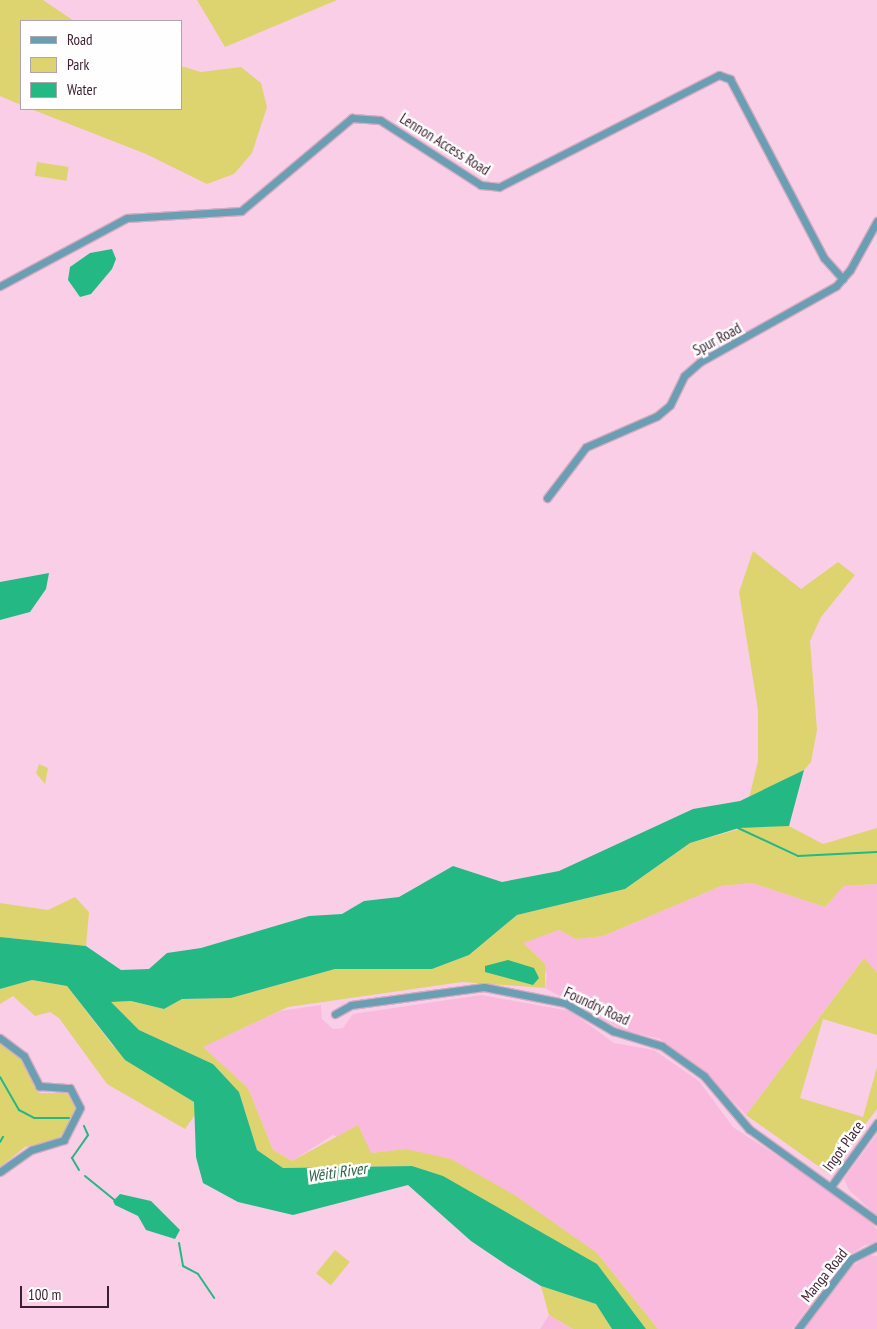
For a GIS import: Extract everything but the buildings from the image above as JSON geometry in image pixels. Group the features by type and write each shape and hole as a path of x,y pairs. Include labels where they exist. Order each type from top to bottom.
{"street":[{"name":"Lennon Access Road","path":"0,286 127,218 241,211 352,118 380,120 481,184 499,187 719,75 730,79 824,258 843,279"},
{"name":"Spur Road","path":"548,498 586,447 657,416 670,405 693,367 843,279 877,221"},
{"name":"Foundry Road","path":"335,1014 351,1005 484,987 565,1003 613,1031 662,1046 704,1076 750,1129 832,1185 877,1221"},
{"path":"0,1038 24,1056 39,1086 70,1088 80,1108 64,1140 31,1150 0,1172"},
{"name":"Ingot Place","path":"832,1185 877,1123"},
{"name":"Manga Road","path":"798,1329 851,1259 877,1246"}],"shaded area":[{"path":"752,883 825,907 844,886 877,884 877,973 863,959 746,1115 703,1070 660,1039 623,1030 545,988 547,974 522,943 559,930 576,939 603,936 721,886"},
{"path":"481,995 570,1011 614,1043 654,1050 699,1081 733,1127 862,1211 877,1230 877,1244 865,1245 845,1258 792,1329 658,1329 597,1253 406,1149 371,1153 333,1135 292,1161 273,1150 248,1088 202,1047 280,1011 321,1005 322,1019 333,1029 343,1028 353,1014"},
{"path":"877,1134 877,1216 849,1190 844,1179"},
{"path":"868,1255 877,1256 877,1329 803,1329 845,1272"},
{"path":"549,1315 573,1329 540,1329"}],"green space":[{"path":"0,0 43,0 73,20 20,20 20,105 0,96"},
{"path":"197,0 337,0 225,47"},
{"path":"182,66 201,72 241,67 261,83 267,107 252,153 234,174 207,184 146,154 34,110 182,110"},
{"path":"37,162 69,167 66,181 35,176"},
{"path":"753,551 801,589 838,562 855,575 821,617 810,641 817,730 811,762 804,770 749,798 758,761 758,710 739,592"},
{"path":"39,764 48,768 45,784 36,773"},
{"path":"750,826 789,826 823,844 877,828 877,884 844,886 825,907 752,883 721,886 603,936 576,939 559,930 523,943 545,964 545,988 462,982 288,1007 203,1047 248,1088 273,1150 292,1161 358,1125 371,1153 406,1149 451,1159 516,1196 597,1253 658,1329 646,1329 631,1309 412,1166 283,1168 257,1150 239,1092 213,1064 139,1030 110,1002 131,1001 164,1009 182,999 231,998 335,969 432,969 469,955 517,915 625,889 690,843"},
{"path":"75,897 89,912 86,946 0,937 0,903 48,910"},
{"path":"864,958 877,973 877,1035 823,1019 800,1098 863,1117 877,1067 877,1109 828,1173 746,1115"},
{"path":"32,980 67,986 113,1046 194,1102 197,1112 185,1129 107,1084 59,1018 50,1012 35,1016 13,996 0,1004 0,989"},
{"path":"0,1042 20,1058 39,1093 70,1093 77,1112 59,1139 25,1147 0,1167"},
{"path":"335,1250 350,1262 331,1285 316,1273"},
{"path":"541,1286 596,1304 612,1329 573,1329 549,1315"}],"water":[{"path":"112,249 116,259 112,269 91,294 80,297 68,280 70,267 90,253"},
{"path":"49,573 46,589 30,612 0,620 0,582"},
{"name":"Wēiti River","path":"804,770 789,826 739,828 690,843 625,889 517,915 469,955 432,969 335,969 231,998 182,999 164,1009 131,1001 111,1002 139,1030 213,1064 239,1092 257,1150 283,1168 412,1166 443,1176 597,1264 646,1329 612,1329 596,1304 541,1286 508,1266 471,1241 408,1185 293,1215 238,1202 203,1183 196,1157 194,1102 125,1060 67,986 32,980 0,989 0,937 86,946 121,970 149,969 167,953 201,948 309,916 342,914 364,901 399,897 453,866 502,882 559,871 693,809 740,801"},
{"path":"508,960 534,968 539,978 533,985 485,972 485,966"},
{"path":"120,1194 151,1201 180,1230 175,1239 146,1230 138,1216 115,1205 113,1201"}],"waterway":[{"path":"738,828 798,856 877,852"},
{"path":"0,1077 19,1110 34,1118 69,1118"},
{"path":"79,1170 72,1158 88,1135 84,1126"},
{"path":"0,1142 3,1137"},
{"path":"85,1176 116,1201"},
{"path":"179,1243 183,1266 198,1274 214,1298"}]}
